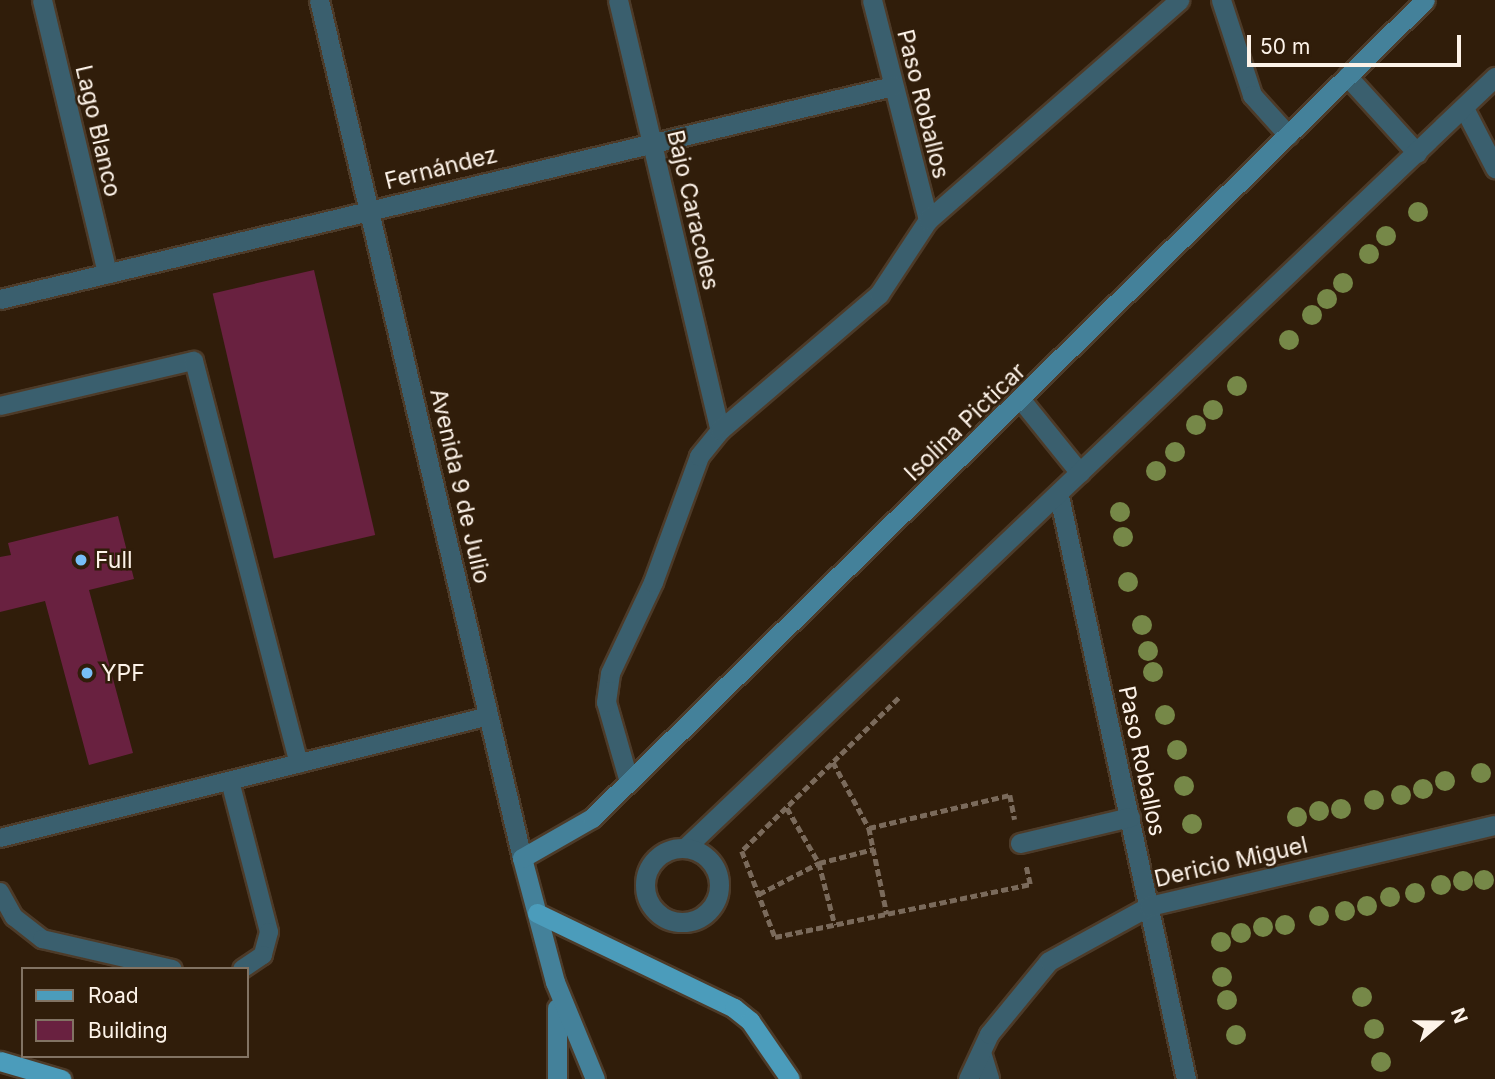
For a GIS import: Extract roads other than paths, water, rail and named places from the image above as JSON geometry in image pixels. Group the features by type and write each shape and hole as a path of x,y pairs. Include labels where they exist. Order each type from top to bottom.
{"main road":[{"name":"Isolina Picticar","path":"522,858 592,818 1022,401 1425,0"},
{"name":"Avenida 9 de Julio","path":"522,858 555,982"},
{"path":"537,913 734,1008 750,1021 790,1079"},
{"path":"555,982 557,1079"},
{"path":"555,982 595,1079"},
{"path":"0,1061 61,1079"}],"street":[{"name":"Lago Blanco","path":"42,0 107,273"},
{"name":"Avenida 9 de Julio","path":"319,0 522,858"},
{"name":"Bajo Caracoles","path":"618,0 720,430"},
{"name":"Paso Roballos","path":"873,0 928,220"},
{"path":"629,782 606,702 610,673 653,582 688,477 720,430 879,294 928,220 1179,0"},
{"path":"1221,0 1248,85 1288,135"},
{"path":"1347,76 1416,153"},
{"path":"686,847 1059,496 1495,77"},
{"name":"Fernández","path":"0,299 893,86"},
{"path":"1464,108 1495,168"},
{"path":"1022,401 1080,473"},
{"name":"Paso Roballos","path":"1059,496 1186,1079"},
{"path":"1020,843 1130,817"},
{"name":"Dericio Miguel","path":"968,1079 981,1052 1023,986 1049,961 1150,906 1495,825"},
{"path":"981,1052 989,1079"}],"lane":[{"path":"0,406 194,361 299,764"},
{"path":"0,838 489,716"},
{"path":"230,781 269,932 263,955 245,967"},
{"path":"0,892 14,917 41,939 164,967"}],"place":[{"name":"Full","path":"81,560"},
{"name":"YPF","path":"87,673"}]}
